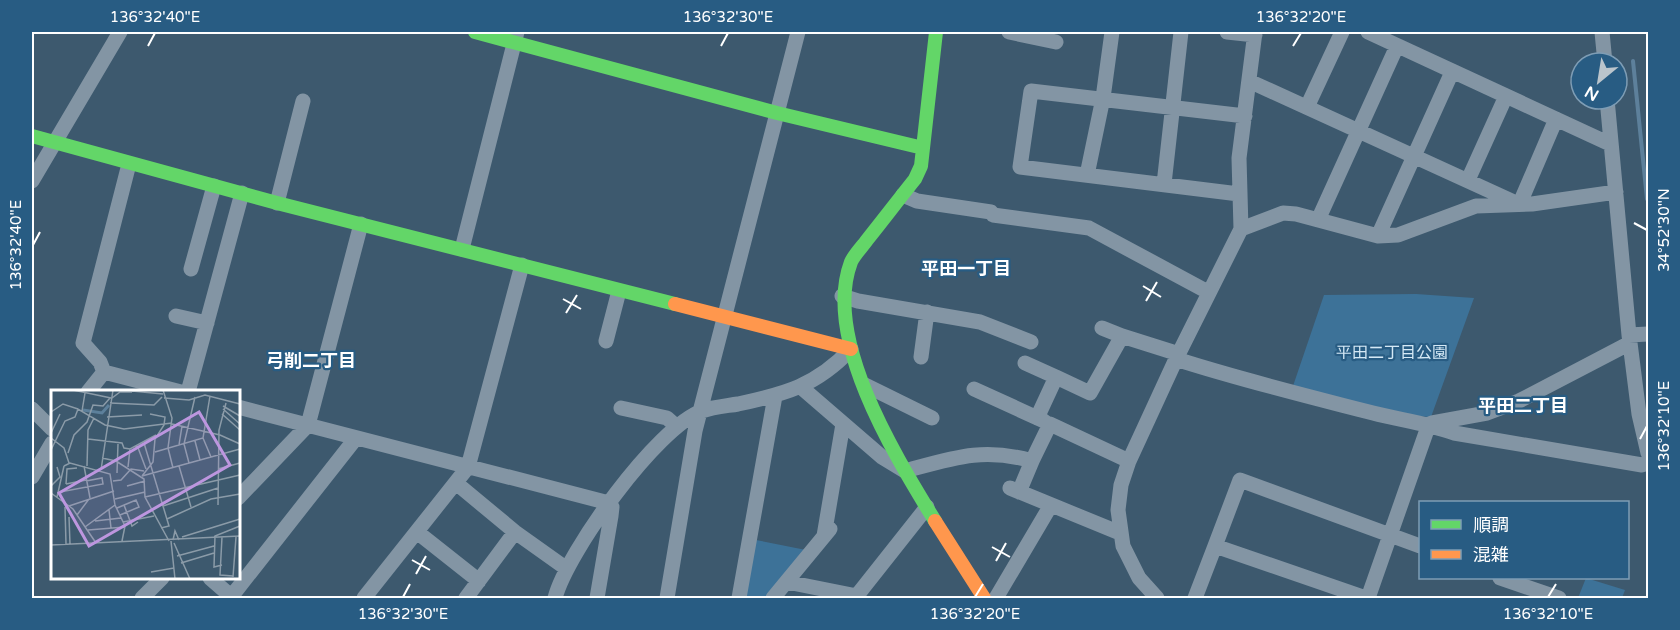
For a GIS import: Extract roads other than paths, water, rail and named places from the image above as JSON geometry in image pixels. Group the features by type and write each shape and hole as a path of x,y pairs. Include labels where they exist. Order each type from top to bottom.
{"street":[{"path":"32,181 120,32"},
{"path":"476,32 516,37 777,113 923,148"},
{"path":"667,598 695,430 798,32"},
{"path":"936,32 923,148 915,180 851,261 844,276 842,296 851,349 905,471 984,598"},
{"path":"1009,32 1056,42"},
{"path":"1087,175 1104,98 1112,32"},
{"path":"1164,184 1181,32"},
{"path":"1157,598 1132,567 1120,533 1121,485 1129,461 1177,356 1240,229 1239,158 1255,33 1227,32"},
{"path":"1307,107 1342,32"},
{"path":"1368,32 1610,144"},
{"path":"1602,32 1604,51"},
{"path":"462,249 516,37"},
{"path":"1318,220 1397,46"},
{"path":"1378,236 1452,72"},
{"path":"1249,81 1517,203"},
{"path":"1239,194 1020,167 1030,91 1245,116"},
{"path":"1468,180 1506,96"},
{"path":"277,203 303,101"},
{"path":"1608,111 1629,339 1639,414 1648,453"},
{"path":"1517,203 1556,119"},
{"path":"32,136 277,203 462,249 724,319 851,349"},
{"path":"104,372 100,362 83,343 129,164"},
{"path":"191,269 214,186"},
{"path":"1240,229 1283,213 1378,236 1398,235 1476,206 1532,204 1616,192"},
{"path":"189,390 242,193"},
{"path":"903,195 917,201 991,212 993,215 1089,228 1208,292"},
{"path":"240,496 308,425 361,224"},
{"path":"364,598 468,467 522,265"},
{"path":"606,341 619,291"},
{"path":"842,296 980,322 1031,342"},
{"path":"921,357 927,312"},
{"path":"176,316 207,323"},
{"path":"1102,328 1260,384 1401,420 1429,424 1454,433 1530,447 1642,465 1648,463"},
{"path":"1429,424 1487,413 1519,401 1629,339 1648,334"},
{"path":"1025,363 1090,393 1122,336"},
{"path":"555,598 579,544 609,503 676,426 701,411 775,396 802,388 851,349"},
{"path":"90,390 104,372"},
{"path":"104,372 173,390"},
{"path":"1056,377 1032,461 1014,490 1120,533"},
{"path":"865,385 932,418"},
{"path":"802,388 882,457 905,471 980,453 998,453 1032,461"},
{"path":"974,389 1129,461"},
{"path":"739,598 775,396"},
{"path":"240,408 609,503 612,507 611,516 597,598"},
{"path":"621,408 667,418 676,426"},
{"path":"32,409 51,428"},
{"path":"773,598 827,532 843,424"},
{"path":"1215,546 1367,598 1429,424"},
{"path":"211,579 232,598 356,438"},
{"path":"32,477 51,445"},
{"path":"1196,598 1240,480 1419,546"},
{"path":"456,483 515,532 567,568"},
{"path":"996,598 1051,505"},
{"path":"787,582 856,597 927,507"},
{"path":"417,532 479,581"},
{"path":"466,598 515,532"},
{"path":"142,598 161,579"},
{"path":"1503,579 1559,598"}],"waterway":[{"path":"1633,61 1647,199"}],"district":[{"name":"平田一丁目","path":"966,269"},
{"name":"弓削二丁目","path":"311,361"},
{"name":"平田二丁目","path":"1523,406"}],"park label":[{"name":"平田二丁目公園","path":"1392,353"}]}
